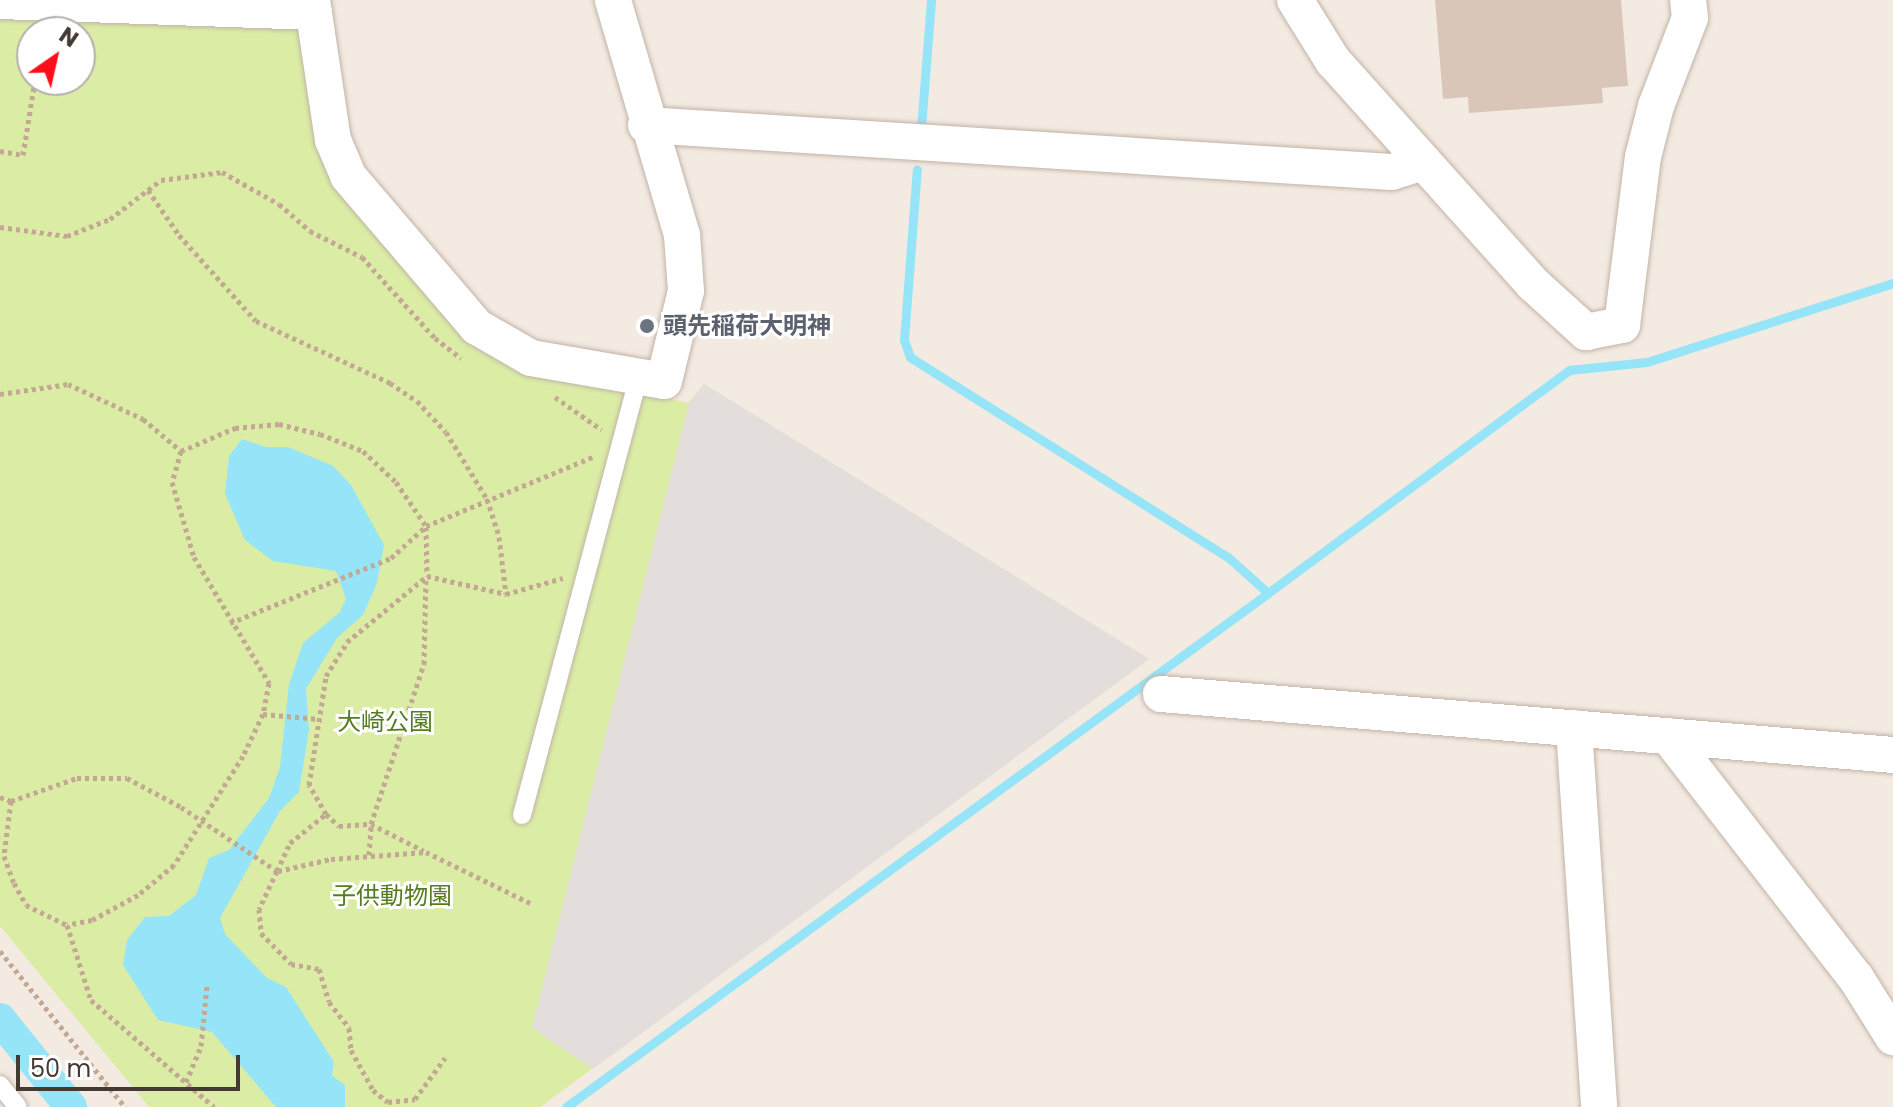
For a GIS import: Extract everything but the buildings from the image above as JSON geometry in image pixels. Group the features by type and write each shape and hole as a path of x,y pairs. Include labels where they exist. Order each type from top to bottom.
{"street":[{"path":"0,1 313,6 333,140 348,176 477,327 531,358 664,381 686,291 682,235 646,125 613,0"},
{"path":"1295,0 1333,61 1533,284 1586,332 1622,325 1643,157 1656,106 1690,18 1688,0"},
{"path":"646,125 1392,172 1423,162"},
{"path":"1161,694 1893,755"},
{"path":"1574,728 1599,1106 1574,1107"},
{"path":"1668,736 1856,978 1893,1037"}],"lane":[{"path":"522,815 639,376"},
{"path":"0,1085 18,1107"}],"path":[{"path":"0,151 23,155 32,96"},
{"path":"0,227 67,236 110,219 161,180 222,172 279,204 310,231 362,257 435,338 467,359"},
{"path":"148,190 179,235 256,321 304,347 355,364 417,401 446,432 487,499 499,537 506,594"},
{"path":"0,394 68,384 143,419 181,451"},
{"path":"550,394 622,447"},
{"path":"181,451 235,428 279,424 320,434 363,451 396,482 426,526 424,664 371,824 369,855"},
{"path":"230,623 391,558 426,526 622,447"},
{"path":"11,801 4,856 14,883 26,905 67,925 92,920 138,895 174,865 243,756 263,714 269,683 230,623 194,557 172,482 181,451"},
{"path":"427,576 506,594 588,571"},
{"path":"427,576 347,642 326,676 309,785 326,814 339,826 371,824 530,903"},
{"path":"263,714 319,719"},
{"path":"0,797 11,801 77,778 127,778 181,807 277,871 369,855 426,852"},
{"path":"326,814 290,843 259,909 261,933 291,964 319,969 329,1002 349,1028 351,1050 373,1090 388,1102 415,1099 445,1058"},
{"path":"67,925 91,1000 214,1107"},
{"path":"0,951 125,1107"},
{"path":"186,1082 201,1046 207,986"}],"green space":[{"name":"大崎公園","path":"0,8 288,19 305,32 326,145 529,365 688,403 704,384 1149,659 540,1107 149,1107 0,926"}],"shaded area":[{"path":"704,384 1149,659 593,1069 532,1028 689,403"}],"water":[{"path":"242,439 266,447 288,447 333,466 351,485 384,545 377,583 363,615 337,638 306,689 309,730 299,792 280,811 220,918 225,934 267,978 286,987 334,1062 332,1076 345,1085 345,1107 276,1107 212,1032 158,1020 123,965 127,940 145,917 169,916 196,895 209,858 229,850 269,798 280,767 289,684 303,643 340,612 346,599 336,571 273,561 245,540 225,494 229,456"}],"waterway":[{"path":"921,128 931,0"},
{"path":"566,1107 1268,593 1229,558 910,357 904,340 917,169"},
{"path":"1268,593 1569,370 1647,362 1893,283"},
{"path":"0,1019 71,1107"}],"place":[{"name":"頭先稲荷大明神","path":"647,326"}],"park label":[{"name":"子供動物園","path":"392,896"}]}
